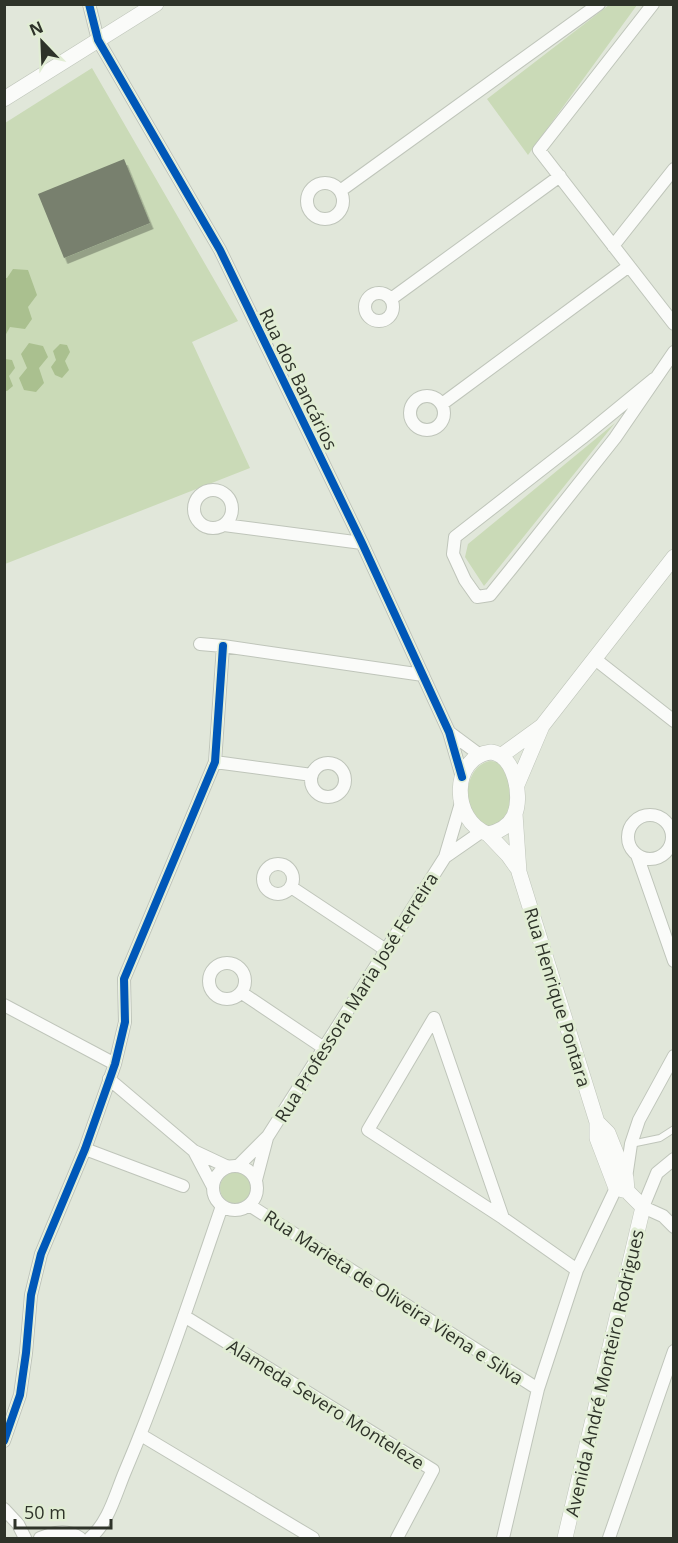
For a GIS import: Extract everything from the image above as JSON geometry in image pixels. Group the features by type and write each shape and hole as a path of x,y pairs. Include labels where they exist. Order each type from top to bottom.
{"street":[{"name":"Rua dos Bancários","path":"89,4 98,40 220,250 362,543 449,732 462,777"},
{"path":"4,99 156,4"},
{"path":"340,191 599,4"},
{"path":"653,4 540,150 674,324"},
{"path":"613,246 674,169"},
{"path":"391,299 560,176"},
{"path":"442,404 628,266"},
{"path":"654,380 455,537 453,554 465,580 477,597 490,595 511,569 615,438 674,352"},
{"path":"224,525 362,543"},
{"path":"517,785 542,726 674,557"},
{"path":"200,644 423,675"},
{"path":"4,1441 20,1395 31,1295 41,1254 85,1149 115,1064 125,1022 124,979 215,762 223,646"},
{"path":"595,659 674,721"},
{"path":"502,755 542,726"},
{"name":"Rua dos Bancários","path":"449,732 480,755"},
{"path":"491,752 502,755 517,785 515,814 497,832 484,833 474,828 461,803 462,777 466,768 480,755 491,752"},
{"path":"215,762 312,775"},
{"name":"Rua Professora Maria José Ferreira","path":"255,1179 268,1136 445,857 461,803"},
{"name":"Rua Henrique Pontara","path":"515,814 519,872 597,1122 597,1138 623,1186"},
{"name":"Rua Professora Maria José Ferreira","path":"445,857 484,833"},
{"name":"Rua Henrique Pontara","path":"484,833 508,855 519,872"},
{"path":"637,855 674,961"},
{"path":"291,887 386,950"},
{"path":"242,993 324,1048"},
{"path":"4,1005 115,1064"},
{"path":"503,1218 434,1018 368,1130 503,1218 577,1270"},
{"path":"503,1539 538,1389 577,1270 623,1186 631,1144 639,1120 674,1056"},
{"path":"109,1079 194,1151 252,1173 257,1193 254,1200 243,1209 228,1209 222,1206 194,1151"},
{"name":"Rua Professora Maria José Ferreira","path":"233,1167 268,1136"},
{"path":"85,1149 183,1185"},
{"name":"Avenida André Monteiro Rodrigues","path":"565,1539 643,1207 657,1173 674,1159"},
{"path":"213,1186 218,1175 233,1167"},
{"path":"623,1186 643,1207"},
{"name":"Rua Marieta de Oliveira Viena e Silva","path":"249,1205 538,1389"},
{"path":"90,1539 102,1525 141,1435 222,1206"},
{"name":"Avenida André Monteiro Rodrigues","path":"643,1207 663,1215 674,1227"},
{"name":"Alameda Severo Monteleze","path":"184,1316 433,1470 397,1539"},
{"path":"609,1539 674,1351"},
{"path":"141,1435 313,1539"},
{"path":"4,1509 18,1524 25,1539"},
{"path":"18,1524 43,1537 52,1533 64,1532 80,1539"}],"lane":[{"path":"631,1144 660,1138 674,1130"}],"shaded area":[{"path":"609,5 637,5 528,155 487,99"},
{"path":"92,68 238,321 192,342 250,468 5,564 5,123"},
{"path":"13,269 28,270 37,295 28,307 32,319 25,329 10,327 5,336 5,278"},
{"path":"29,343 43,346 48,357 39,368 44,383 36,392 24,390 19,378 27,368 21,354"},
{"path":"60,344 67,345 70,352 65,361 69,370 62,378 55,375 51,367 56,360 53,351"},
{"path":"5,359 12,360 15,368 9,376 13,386 7,391 5,391"},
{"path":"615,423 484,586 465,557 468,544"},
{"path":"490,761 499,763 506,771 511,797 508,814 492,827 476,823 469,806 468,794 475,770"},
{"path":"236,1172 247,1177 252,1188 247,1199 236,1204 225,1199 220,1188 225,1177"}],"building":[{"path":"124,159 150,223 64,258 38,194"}],"cycle path":[{"path":"89,4 98,40 220,250 362,543 449,732 462,777"},
{"path":"4,1441 20,1395 31,1295 41,1254 85,1149 115,1064 125,1022 124,979 215,762 223,646"}]}
